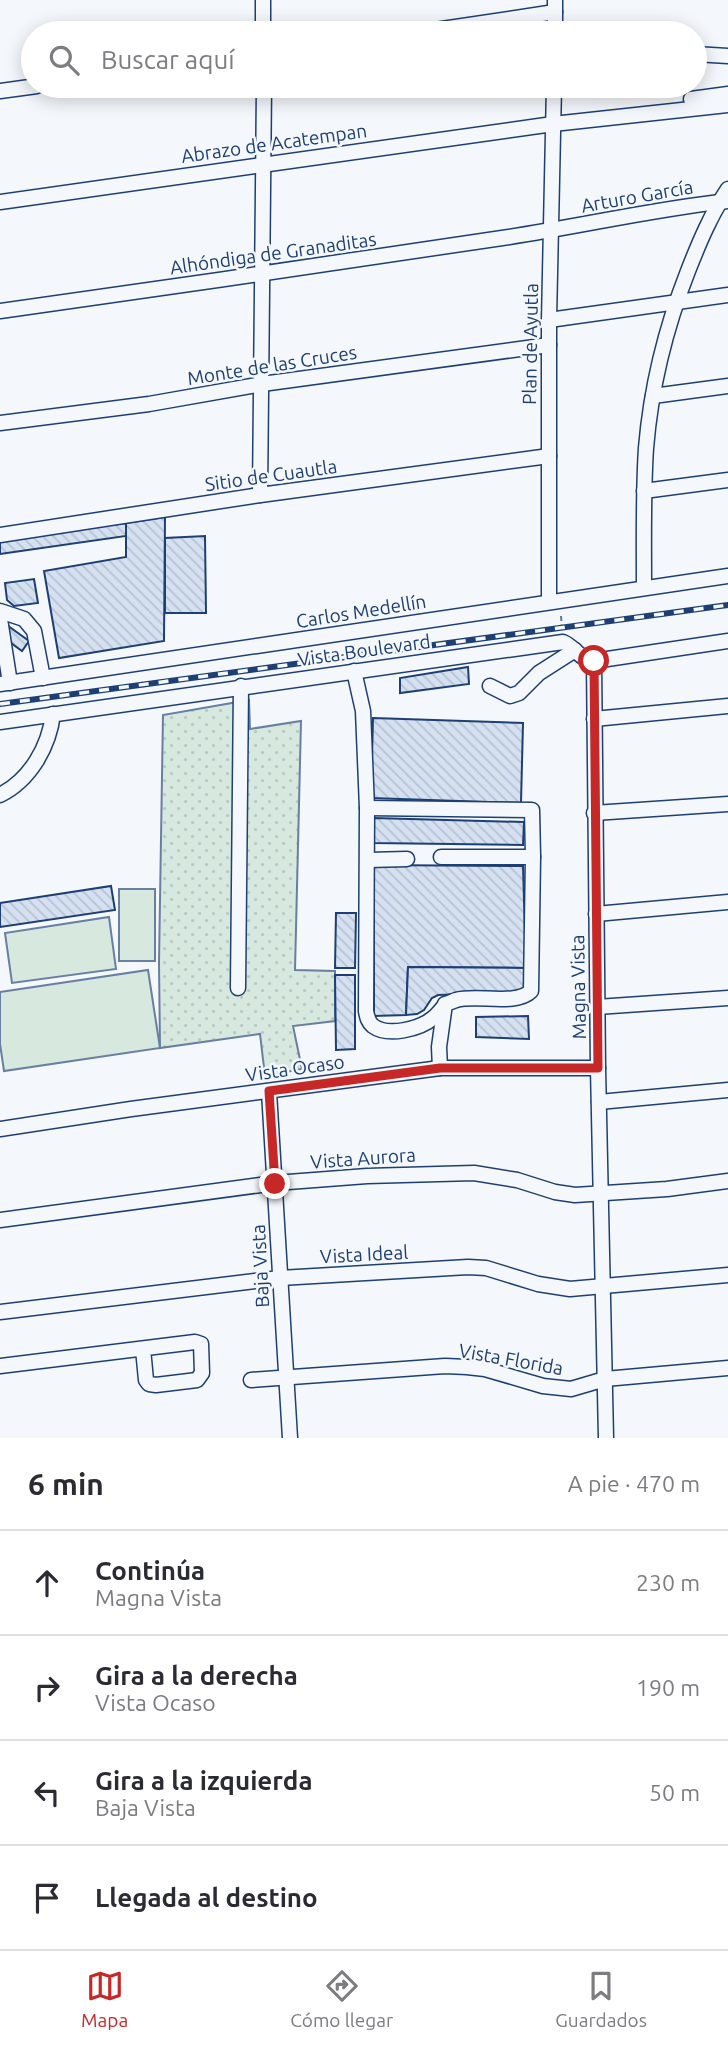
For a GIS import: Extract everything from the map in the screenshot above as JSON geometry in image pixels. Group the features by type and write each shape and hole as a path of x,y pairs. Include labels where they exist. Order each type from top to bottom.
{"street":[{"path":"262,0 263,21"},
{"path":"477,21 555,6"},
{"path":"707,55 728,56"},
{"path":"0,91 21,88"},
{"path":"707,97 728,94"},
{"path":"260,495 264,98"},
{"name":"Plan de Ayutla","path":"554,98 549,456 554,602"},
{"path":"553,121 702,98"},
{"path":"553,121 728,105"},
{"name":"Abrazo de Acatempan","path":"0,202 553,121"},
{"path":"644,588 646,446 653,396 677,301 697,248 728,189"},
{"name":"Arturo García","path":"552,230 724,201"},
{"name":"Alhóndiga de Granaditas","path":"0,311 552,230"},
{"path":"549,320 728,295"},
{"name":"Monte de las Cruces","path":"0,423 149,404 262,384 549,345"},
{"path":"653,396 728,386"},
{"name":"Sitio de Cuautla","path":"0,535 260,495 549,456"},
{"path":"644,491 728,480"},
{"name":"Carlos Medellín","path":"5,683 728,576"},
{"path":"0,611 24,619 34,631 43,678"},
{"path":"0,620 5,683"},
{"path":"489,685 510,696 519,694 569,646 584,659 594,661 728,641"},
{"name":"Vista Boulevard","path":"0,722 354,671 569,646"},
{"name":"Magna Vista","path":"594,661 594,813 606,1438"},
{"path":"354,671 363,711 367,808 368,1020 374,1027 388,1031 404,1030 432,1019 445,1004 457,999 526,996 531,991 534,857 532,810 367,808"},
{"path":"238,988 241,687"},
{"path":"594,719 728,706"},
{"path":"0,794 8,791 29,772 42,752 53,714"},
{"path":"594,813 728,804"},
{"path":"441,857 534,857"},
{"path":"368,860 407,859"},
{"path":"596,914 728,902"},
{"path":"597,1007 728,998"},
{"path":"440,1068 439,1046 445,1004"},
{"name":"Vista Ocaso","path":"0,1129 440,1068 598,1068"},
{"path":"599,1102 728,1090"},
{"name":"Baja Vista","path":"269,1091 290,1438"},
{"name":"Vista Aurora","path":"0,1220 275,1184 366,1175 474,1173 517,1180 565,1194 601,1194 728,1181"},
{"name":"Vista Ideal","path":"0,1312 280,1278 468,1267 485,1268 570,1289 728,1275"},
{"path":"0,1366 195,1342 201,1345 202,1373 197,1380 149,1384 146,1380 143,1349"},
{"name":"Vista Florida","path":"251,1380 445,1366 485,1370 556,1388 570,1388 605,1379 728,1368"}],"path":[{"path":"554,602 569,646"}],"shaded area":[{"path":"249,700 250,729 301,721 295,970 335,971 335,1021 293,1026 302,1069 265,1076 260,1034 160,1048 163,715"},
{"path":"119,889 155,889 155,961 119,961"},
{"path":"109,917 116,969 12,983 5,933"},
{"path":"148,970 160,1048 4,1071 0,1044 0,992"}],"building":[{"path":"165,517 164,641 59,658 44,571 126,557 126,523"},
{"path":"126,523 126,536 0,554 0,539"},
{"path":"205,536 206,613 165,613 165,538"},
{"path":"34,579 38,603 14,606 7,600 5,583"},
{"path":"0,620 29,641 22,651 0,635"},
{"path":"468,667 469,684 400,693 400,678"},
{"path":"373,718 523,723 521,803 371,798"},
{"path":"374,818 524,822 523,845 373,843"},
{"path":"374,865 523,866 526,968 408,967 406,1015 374,1016"},
{"path":"111,886 115,910 0,927 0,903"},
{"path":"336,913 356,913 355,968 335,968"},
{"path":"408,967 526,968 524,992 438,995 432,998 424,1010 406,1015"},
{"path":"335,975 355,975 355,1049 336,1050"},
{"path":"528,1016 529,1039 476,1037 476,1017"}],"railway":[{"path":"0,704 728,605"}],"route":[{"path":"275,1184 269,1091 440,1068 598,1068 594,661"}]}
